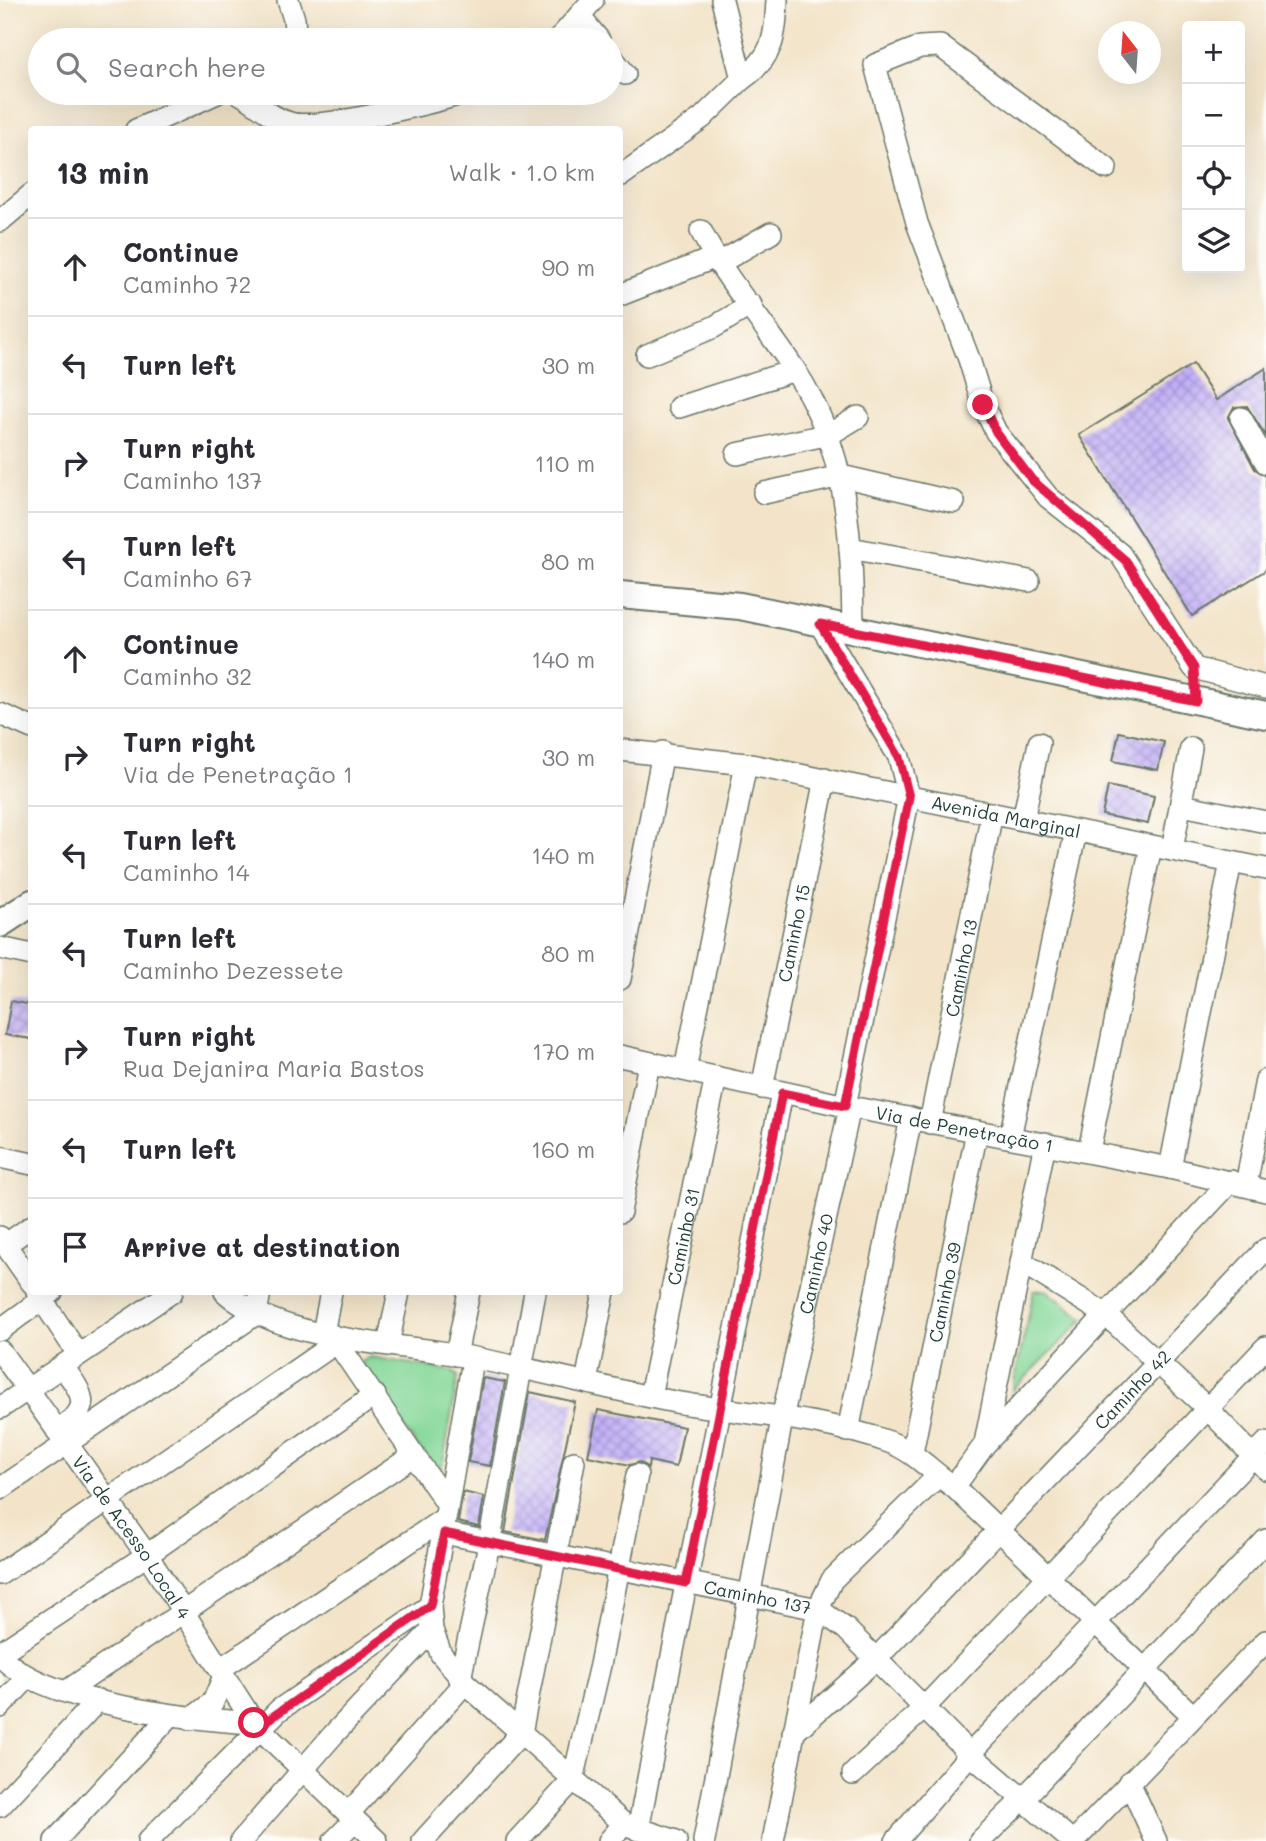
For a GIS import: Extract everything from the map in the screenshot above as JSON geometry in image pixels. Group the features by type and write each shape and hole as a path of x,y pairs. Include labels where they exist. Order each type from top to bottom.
{"main road":[{"path":"623,595 702,601 1266,715"},
{"path":"0,924 28,906"}],"street":[{"path":"288,0 295,28"},
{"path":"722,0 742,79"},
{"path":"623,174 702,118 764,61 769,51 777,0"},
{"path":"568,28 586,8 594,28"},
{"path":"1106,168 940,46 920,47 875,65 917,223 965,349 983,405 996,432 1048,498 1120,554 1194,668 1196,701"},
{"path":"145,126 191,105"},
{"path":"263,105 280,120 294,125 419,105"},
{"path":"0,221 28,197"},
{"path":"701,231 718,260 795,370 830,434 841,476 850,548 853,631"},
{"path":"623,294 718,260 771,233"},
{"path":"647,355 714,327 751,305"},
{"path":"679,407 795,370"},
{"path":"737,454 830,434 858,416"},
{"path":"1241,418 1266,463"},
{"path":"764,493 841,476 954,502"},
{"path":"850,548 1029,581"},
{"path":"820,624 899,757 909,797"},
{"path":"1194,668 1261,681"},
{"path":"0,714 28,726"},
{"path":"1023,820 1039,743"},
{"path":"1172,850 1191,748"},
{"name":"Avenida Marginal","path":"623,750 663,752 746,764 1266,869"},
{"path":"623,963 663,752"},
{"path":"685,1070 746,764"},
{"name":"Caminho 15","path":"631,1827 686,1583 719,1409 825,779"},
{"name":"Caminho 40","path":"704,1841 782,1419 848,1107 909,797"},
{"path":"1182,805 1266,822"},
{"name":"Caminho 13","path":"920,1120 992,813"},
{"path":"1010,1137 1076,831"},
{"path":"1089,1151 1151,846"},
{"path":"1170,1168 1231,862"},
{"path":"0,948 28,954"},
{"name":"Via de Penetração 1","path":"623,1057 848,1107 1089,1151 1248,1186"},
{"path":"623,1197 649,1063"},
{"name":"Caminho 31","path":"650,1396 716,1077"},
{"path":"774,1841 818,1609 832,1580 946,1482 985,1444 1105,1314 1248,1186 1266,1080"},
{"path":"848,1431 920,1120"},
{"name":"Caminho 39","path":"912,1453 977,1131"},
{"path":"985,1444 1045,1143"},
{"path":"0,1157 28,1163"},
{"path":"28,1228 3,1241 28,1274"},
{"name":"Caminho 42","path":"793,1733 875,1660 1266,1249"},
{"path":"896,1841 970,1754 1095,1623 1262,1456 1156,1364 1105,1314 1023,1263"},
{"path":"0,1330 37,1295"},
{"path":"43,1295 83,1395 82,1407 62,1438"},
{"path":"0,1408 168,1295"},
{"path":"229,1295 256,1314 330,1336 465,1357 650,1396 848,1431 890,1443 912,1453 946,1482 1193,1716"},
{"path":"0,1489 62,1438 256,1314 259,1295"},
{"path":"331,1295 330,1336 375,1395 414,1455 445,1518"},
{"path":"388,1344 398,1295"},
{"path":"469,1295 465,1357 445,1518 430,1606 432,1630 440,1654 463,1681 521,1734 631,1827 676,1841"},
{"path":"334,1841 463,1681 534,1295"},
{"path":"586,1382 603,1295"},
{"path":"0,1574 108,1502 330,1336"},
{"path":"853,1774 925,1707 1266,1347"},
{"name":"Via de Acesso Local 4","path":"0,1351 146,1555 256,1725 303,1773 377,1841"},
{"path":"256,1725 181,1717 98,1700 17,1672 0,1654 375,1395"},
{"path":"67,1690 414,1455"},
{"path":"424,1841 521,1734 574,1462"},
{"path":"517,1841 573,1780 637,1475"},
{"path":"55,1841 181,1717 213,1702 222,1672 445,1518"},
{"name":"Caminho 137","path":"445,1518 489,1544 818,1609 846,1629 970,1754 1022,1800 1078,1839"},
{"path":"980,1841 1022,1800 1266,1540"},
{"path":"148,1841 256,1725 430,1606"},
{"path":"241,1841 303,1773 342,1725 432,1630"},
{"path":"1078,1839 1129,1782 1266,1641"},
{"path":"0,1707 28,1677"},
{"path":"0,1806 98,1700"},
{"path":"1129,1782 1156,1841"},
{"path":"609,1841 631,1827"}],"green space":[{"path":"1046,1290 1084,1319 1012,1391 1034,1291"},
{"path":"371,1357 451,1371 458,1376 442,1468 434,1470 362,1367 362,1360"}],"building":[{"path":"1193,364 1216,400 1266,368 1266,436 1247,406 1234,407 1228,418 1255,469 1266,476 1266,570 1192,616 1079,435"},
{"path":"1119,732 1164,742 1158,770 1113,761"},
{"path":"1108,786 1154,796 1148,824 1102,815"},
{"path":"11,1001 28,1004 28,1038 5,1035"},
{"path":"483,1378 505,1382 490,1466 468,1462"},
{"path":"530,1392 575,1402 545,1540 505,1532"},
{"path":"598,1410 684,1427 676,1467 649,1461 648,1468 640,1462 630,1465 588,1456"},
{"path":"463,1492 484,1497 479,1527 458,1522"}],"route":[{"path":"254,1723 258,1727 430,1606 444,1533 686,1583 782,1093 845,1106 909,797 908,782 899,757 820,624 1196,701 1194,668 1126,561 1113,547 1048,498 996,432 983,405"}]}
